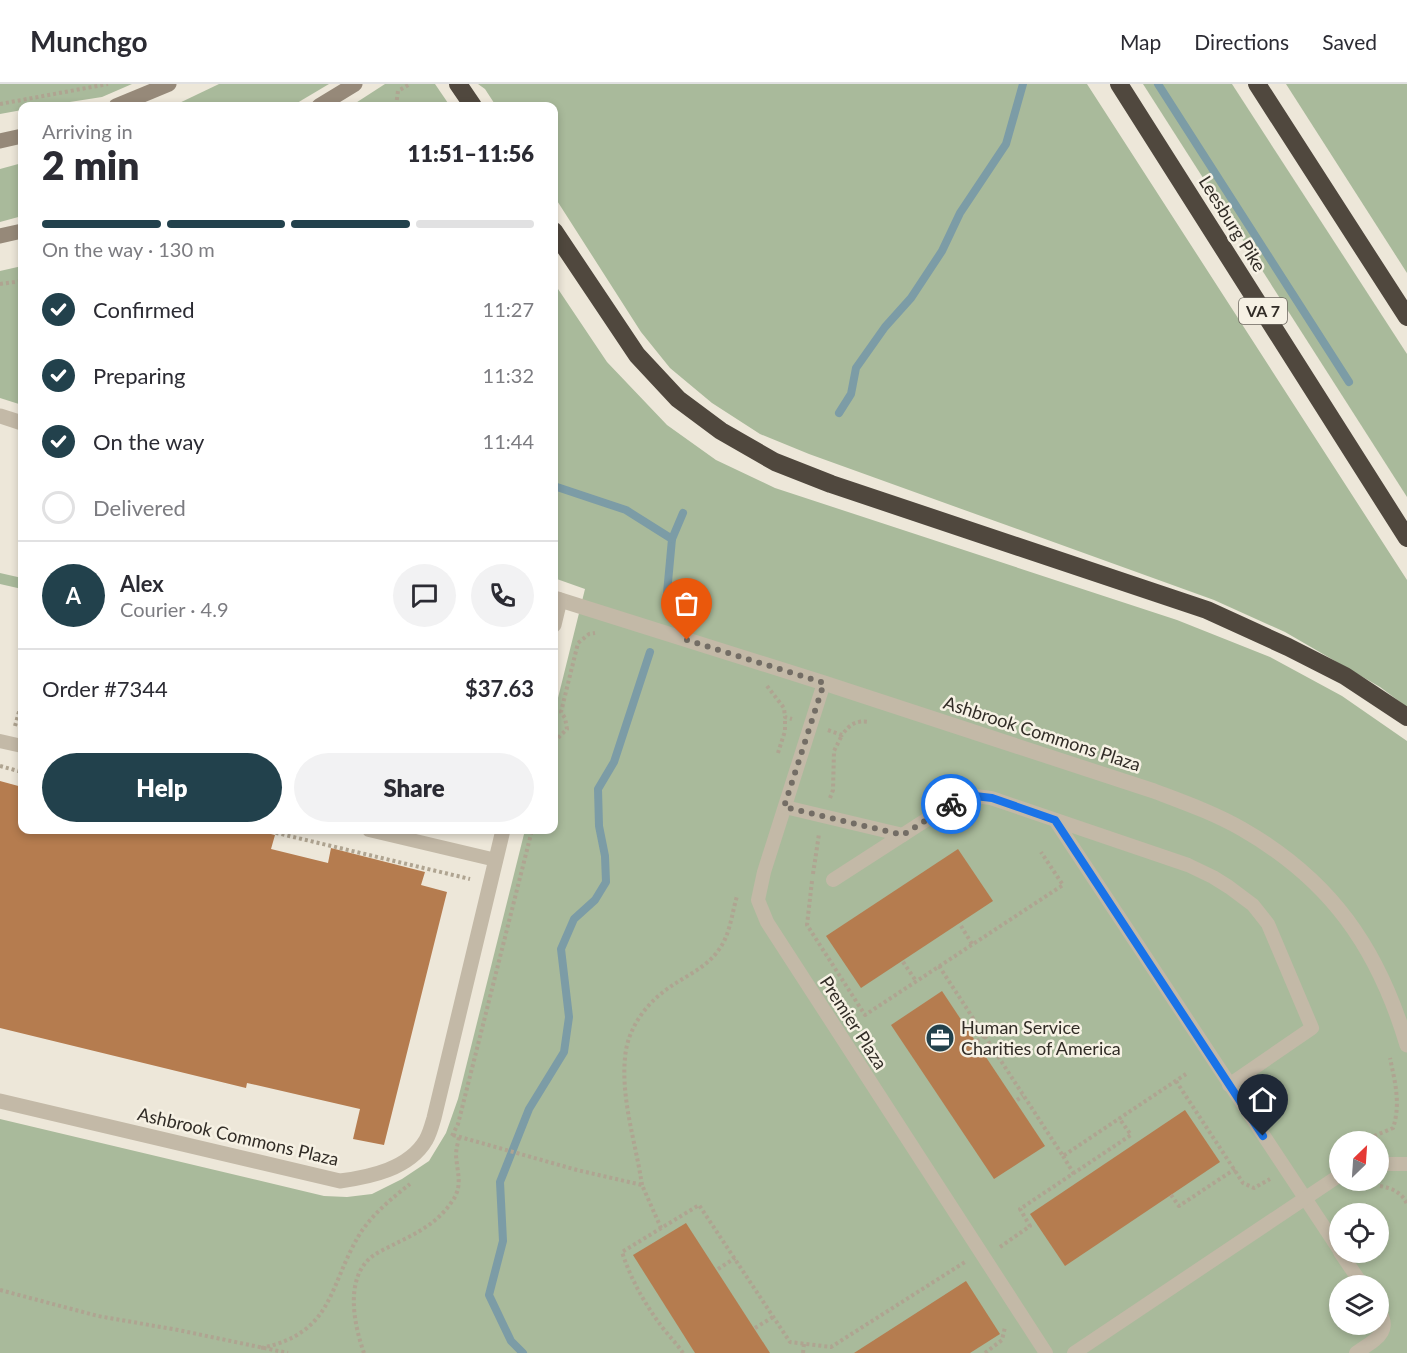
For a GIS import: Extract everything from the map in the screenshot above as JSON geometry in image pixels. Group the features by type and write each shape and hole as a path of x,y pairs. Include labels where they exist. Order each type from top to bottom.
{"highway":[{"path":"458,84 470,102"},
{"name":"Leesburg Pike","path":"1119,84 1407,538"},
{"path":"1257,84 1407,317"},
{"path":"558,237 638,355 678,399 721,430 775,462 831,484 1207,610 1288,646 1345,676 1407,717"}],"main road":[{"path":"126,102 169,84"},
{"path":"326,102 355,84"},
{"path":"0,141 18,137"},
{"path":"0,236 18,232"}],"street":[{"path":"0,416 18,422"},
{"name":"Ashbrook Commons Plaza","path":"558,600 824,683 1154,791 1203,810 1250,834 1279,852 1305,874 1346,916 1376,965 1397,1012 1407,1045"},
{"name":"Ashbrook Commons Plaza","path":"0,1101 340,1181 369,1177 393,1169 413,1154 426,1140 434,1118 502,834"}],"lane":[{"name":"Premier Plaza","path":"824,683 764,872 758,900 767,922 1046,1353"},
{"path":"0,741 18,745"},
{"path":"833,880 960,798 975,796 992,798 1188,865 1213,877 1253,905 1268,924 1311,1028 1229,1085"},
{"path":"784,807 903,835"},
{"path":"1055,820 1329,1236"},
{"path":"386,834 496,860"},
{"path":"1389,1164 1407,1164"},
{"path":"1074,1353 1329,1182"},
{"path":"1356,1353 1381,1335"}],"path":[{"path":"0,104 108,84"},
{"path":"397,102 398,91 410,84"},
{"path":"0,284 18,282"},
{"path":"776,762 785,731 785,717"},
{"path":"842,735 834,751 833,790 816,845 807,924 865,1015 1063,885 1041,852"},
{"path":"0,766 18,771"},
{"path":"282,834 471,879 490,881"},
{"path":"661,1228 642,1185 625,1078 624,1059 627,1042 647,1007 669,987 710,960 720,949 726,938 740,887"},
{"path":"961,926 972,944"},
{"path":"903,962 916,981"},
{"path":"939,966 1074,1174"},
{"path":"977,1041 984,1036"},
{"path":"1063,1156 1186,1074"},
{"path":"1176,1081 1244,1183 1254,1188 1285,1170"},
{"path":"1017,1100 1023,1095"},
{"path":"683,1353 663,1330 644,1301 628,1272 622,1252 699,1204 789,1342 831,1347 970,1259 974,1266 1030,1226 1020,1209 1131,1135 1119,1118"},
{"path":"453,1135 577,1170 642,1185"},
{"path":"363,1353 354,1314 354,1297 358,1277 366,1262 377,1253 426,1229 454,1199 460,1178 456,1154 459,1137"},
{"path":"1171,1195 1179,1206 1235,1169"},
{"path":"1389,1188 1405,1199 1407,1204"},
{"path":"718,1269 735,1258"},
{"path":"0,1290 98,1316 288,1353"},
{"path":"755,1328 773,1317"},
{"path":"985,1353 1002,1340 1008,1318"},
{"path":"802,1353 804,1344"}],"green space":[{"path":"0,84 132,84 102,97 70,102 18,102 18,111 0,114"},
{"path":"219,84 329,84 299,102 181,102"},
{"path":"385,84 435,84 447,102 357,102"},
{"path":"478,84 1087,84 1407,580 1407,707 1380,687 1285,632 1214,600 809,454 760,434 712,403 670,368 641,332 558,202 558,102 493,102 485,89"},
{"path":"1143,84 1232,84 1407,354 1407,497"},
{"path":"1286,84 1407,84 1407,273"},
{"path":"18,164 18,217 0,222 0,169"},
{"path":"18,267 18,404 0,398 0,271"},
{"path":"558,289 607,362 667,425 716,460 775,488 1177,620 1270,657 1342,696 1407,741 1407,1353 0,1353 0,1119 324,1196 347,1197 372,1194 402,1179 429,1161 446,1133 458,1099 524,834 558,834 558,698 585,589 558,579"},
{"path":"0,573 18,577 18,588 0,584"}],"building":[{"path":"0,781 18,786 18,834 271,834 275,835 271,849 328,863 331,848 425,872 421,885 447,892 384,1145 353,1139 360,1109 247,1083 246,1088 0,1028"},
{"path":"958,849 993,901 861,988 826,936"},
{"path":"942,991 1045,1146 994,1179 891,1025"},
{"path":"1185,1110 1220,1162 1065,1266 1030,1214"},
{"path":"686,1223 770,1353 695,1353 633,1255"},
{"path":"966,1281 1000,1334 970,1353 854,1353"}],"waterway":[{"path":"839,413 851,394 856,368 885,327 911,298 942,251 960,213 1006,144 1023,84"},
{"path":"1158,84 1349,382"},
{"path":"558,487 626,510 672,539 666,604"},
{"path":"672,539 683,513"},
{"path":"523,1353 511,1341 489,1295 503,1241 500,1182 529,1109 564,1052 569,1017 561,949 574,919 595,900 606,882 605,856 599,826 598,789 614,762 650,652"}],"way so far":[{"path":"687,640 824,683 784,807 903,835 951,804"}],"place":[{"name":"Human Service Charities of America","path":"940,1038"}],"route":[{"path":"951,804 960,798 975,796 992,798 1055,820 1263,1136"}]}
